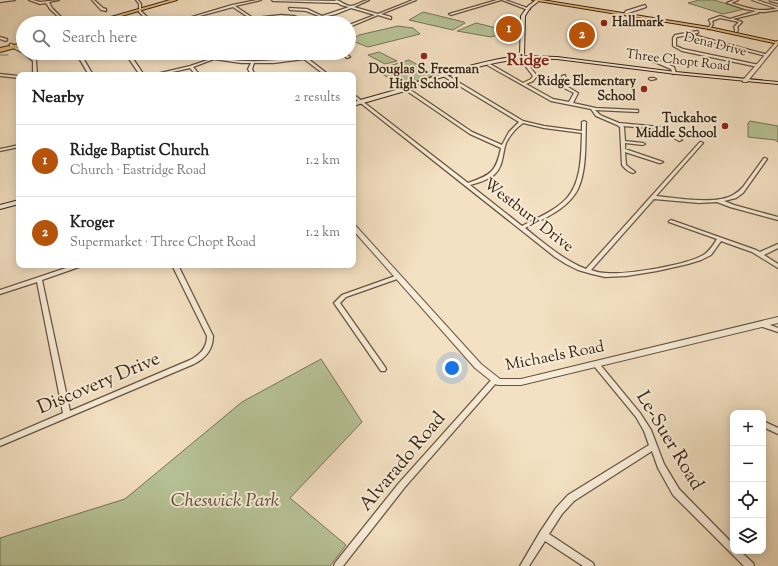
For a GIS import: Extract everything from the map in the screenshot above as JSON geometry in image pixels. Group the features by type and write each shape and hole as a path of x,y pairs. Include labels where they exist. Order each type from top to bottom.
{"main road":[{"path":"121,16 175,0"},
{"path":"140,10 180,0"},
{"path":"540,0 557,4 736,31 778,42"},
{"path":"535,6 540,0"},
{"path":"523,58 523,17 529,9 540,0 625,14"},
{"path":"551,0 566,4"},
{"path":"529,9 541,4 557,4"},
{"path":"710,27 778,42"},
{"path":"0,49 16,45"},
{"path":"523,50 530,55 541,57"},
{"path":"502,59 517,56 523,50"},
{"name":"Three Chopt Road","path":"356,103 405,88 412,88 502,59 541,57 745,81 778,83"},
{"name":"Three Chopt Road","path":"446,76 523,58 575,61"},
{"path":"0,207 16,203"}],"street":[{"path":"0,1 14,0"},
{"path":"30,0 37,2 58,0"},
{"path":"93,0 105,10"},
{"path":"137,0 140,4 140,10 146,16"},
{"path":"201,16 232,6 260,0"},
{"path":"273,0 322,3 337,1 350,7 390,18"},
{"path":"325,16 368,0"},
{"path":"356,23 415,0"},
{"path":"450,14 458,10 500,0"},
{"path":"503,0 529,9"},
{"path":"737,0 728,3 759,12"},
{"path":"754,0 778,9"},
{"path":"771,0 778,2"},
{"path":"47,2 52,10 61,16"},
{"path":"232,6 248,16"},
{"path":"625,14 645,6"},
{"path":"290,9 307,10 320,16"},
{"path":"730,19 759,12 771,12 778,9"},
{"path":"710,27 712,24 709,22 717,17 741,22 735,28 737,30 736,31"},
{"name":"Dena Drive","path":"697,32 675,37 676,47 758,66"},
{"path":"687,34 767,55"},
{"path":"0,38 6,40"},
{"path":"745,81 778,42"},
{"path":"12,46 16,48"},
{"path":"522,84 532,80 535,76 523,58"},
{"path":"651,58 673,68 674,73"},
{"path":"35,60 35,72"},
{"path":"82,60 89,72"},
{"path":"132,60 140,72"},
{"path":"168,72 191,67 210,60"},
{"path":"220,60 234,62 283,62 294,60"},
{"path":"308,60 323,72"},
{"path":"252,72 250,69 253,62"},
{"path":"489,65 552,100 592,108 637,111"},
{"path":"191,67 195,72"},
{"path":"0,75 16,77"},
{"path":"446,76 522,122 544,127 584,132"},
{"path":"564,76 566,88 576,93 571,103"},
{"path":"405,88 471,133 503,147"},
{"name":"Westbury Drive","path":"356,97 563,260 587,271 605,275 622,276 693,261 706,256 720,239"},
{"path":"592,108 596,115 619,124 660,128 680,140"},
{"path":"467,185 487,177 493,172 502,157 503,147 512,130 522,122"},
{"path":"521,228 556,211 574,193 581,176 584,122"},
{"path":"619,124 623,130 625,167 633,172"},
{"path":"624,142 643,144"},
{"path":"587,271 701,143"},
{"path":"0,150 16,147"},
{"path":"624,150 661,162"},
{"path":"653,197 696,201 719,200 733,197 740,194 765,159"},
{"path":"719,200 732,206 778,219"},
{"path":"671,221 761,254 778,266"},
{"name":"Michaels Road","path":"356,229 478,366 495,380 504,383 521,382 778,320"},
{"path":"761,254 778,246"},
{"path":"0,292 71,268"},
{"name":"Discovery Drive","path":"0,443 192,362 203,355 210,344 210,336 177,268"},
{"path":"383,369 337,305 337,301 340,298 398,277"},
{"path":"39,279 67,415"},
{"path":"762,324 778,330"},
{"name":"Le-Suer Road","path":"596,364 638,415 647,430 660,466 676,492 730,546"},
{"name":"Alvarado Road","path":"338,566 402,485 495,380"},
{"path":"766,425 778,431"},
{"path":"524,566 559,511 571,498 652,447"},
{"path":"543,535 590,566"},
{"name":"Le-Suer Road","path":"738,554 750,566"}],"green space":[{"path":"699,0 714,0 745,9 723,14 688,3"},
{"path":"423,12 465,23 453,30 409,20"},
{"path":"476,23 501,29 500,34 491,37 457,31"},
{"path":"398,26 413,28 420,34 368,47 356,42 356,37"},
{"path":"379,52 397,61 385,64 368,55"},
{"path":"409,60 436,75 401,86 376,70"},
{"path":"750,121 778,126 778,142 775,140 748,137 748,123"},
{"name":"Cheswick Park","path":"321,359 362,422 290,498 346,545 330,566 0,566 0,538 125,499 242,402"}],"waterway":[{"path":"0,55 8,55"}],"place":[{"name":"Hallmark","path":"604,23"},
{"name":"Ridge Baptist Church","path":"509,29"},
{"name":"Kroger","path":"582,35"},
{"name":"Douglas S. Freeman High School","path":"424,56"},
{"name":"Ridge Elementary School","path":"644,89"},
{"name":"Tuckahoe Middle School","path":"725,126"}],"district":[{"name":"Ridge","path":"528,61"}]}
